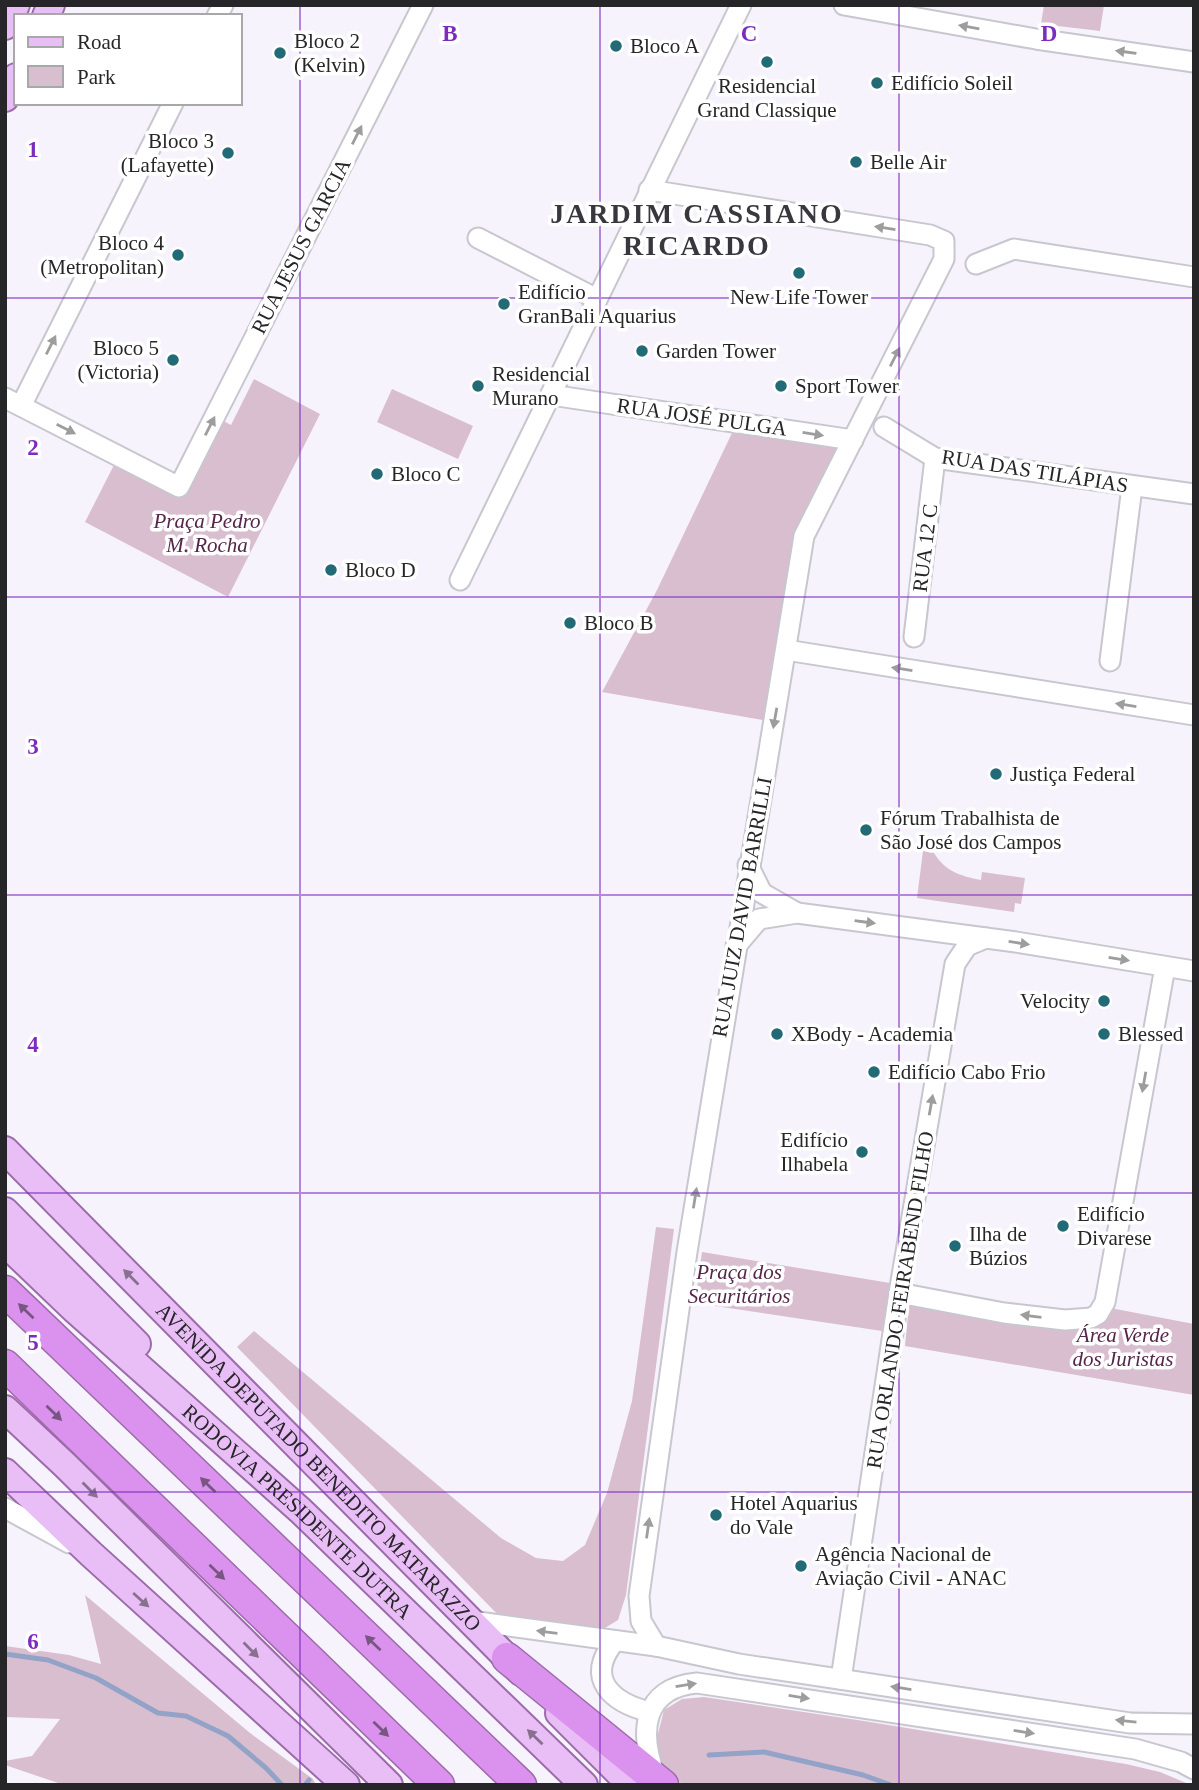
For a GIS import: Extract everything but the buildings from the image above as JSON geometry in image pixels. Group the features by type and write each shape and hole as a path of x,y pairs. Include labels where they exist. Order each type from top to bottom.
{"highway":[{"name":"RODOVIA PRESIDENTE DUTRA","path":"5,1291 522,1785"},
{"path":"5,1365 439,1785"},
{"path":"508,1658 650,1783"}],"main road":[{"path":"5,26 16,5"},
{"path":"5,98 14,81"},
{"name":"AVENIDA DEPUTADO BENEDITO MATARAZZO","path":"5,1150 508,1658"},
{"path":"5,1211 301,1511"},
{"name":"RODOVIA PRESIDENTE DUTRA","path":"5,1243 74,1309 301,1511 584,1785"},
{"path":"5,1409 389,1785"},
{"path":"5,1472 90,1554 346,1785"}],"street":[{"name":"RUA JESUS GARCIA","path":"13,402 179,487 423,5"},
{"path":"460,580 741,5"},
{"path":"844,5 1036,39 1194,62"},
{"path":"13,402 172,105"},
{"name":"RUA JUIZ DAVID BARRILLI","path":"649,190 930,235 944,241 946,248 944,259 804,536 717,1058 674,1339 639,1596 641,1621 656,1646"},
{"path":"478,238 597,299"},
{"path":"976,264 1014,249 1194,277"},
{"name":"RUA JOSÉ PULGA","path":"551,395 853,440"},
{"name":"RUA DAS TILÁPIAS","path":"884,427 935,458 1194,494"},
{"name":"RUA 12 C","path":"914,637 935,458"},
{"path":"1110,661 1132,486"},
{"path":"786,650 1194,715"},
{"path":"748,865 762,893 797,913"},
{"path":"735,946 759,919 797,913 1194,971"},
{"name":"RUA ORLANDO FEIRABEND FILHO","path":"841,1679 900,1293 956,964 967,946 986,939"},
{"path":"900,1293 1004,1313 1056,1319 1082,1321 1098,1314 1105,1302 1165,967"},
{"path":"5,1508 90,1554"},
{"path":"471,1621 656,1646 739,1664 1130,1723 1194,1724"},
{"path":"614,1641 605,1652 602,1664 606,1686 620,1702 650,1712"},
{"path":"650,1783 647,1744 650,1712 654,1702 664,1692 679,1684 697,1683 1135,1749 1181,1762 1194,1769"}],"green space":[{"path":"1044,5 1104,5 1100,31 1041,24"},
{"name":"Praça Pedro M. Rocha","path":"254,379 320,414 228,597 85,522 115,463 178,496 218,418 231,425"},
{"path":"392,389 473,426 458,459 377,422"},
{"path":"732,433 846,447 801,536 768,721 602,692 657,590"},
{"path":"923,851 934,853 948,868 966,877 981,880 982,872 1025,878 1021,904 1015,903 1014,912 917,898"},
{"path":"656,1227 674,1229 626,1595 618,1620 600,1631 502,1619 237,1347 254,1331 501,1538 536,1558 563,1561 585,1545 607,1493 632,1401"},
{"name":"Praça dos Securitários","path":"702,1252 890,1283 882,1331 695,1303"},
{"name":"Área Verde dos Juristas","path":"910,1296 1076,1324 1105,1307 1194,1324 1194,1395 905,1346"},
{"path":"85,1595 250,1733 313,1779 316,1785 64,1785 5,1765 5,1761 32,1756 60,1719 5,1717 5,1646 69,1655 101,1664"},
{"path":"704,1697 1126,1764 1160,1772 1191,1785 683,1785 658,1762 655,1746 664,1710 682,1699"}],"waterway":[{"path":"5,1654 48,1660 96,1678 158,1713 186,1716 228,1736 282,1785"},
{"path":"709,1755 764,1752 863,1775 891,1785"},
{"path":"305,1785 309,1780"}],"place":[{"name":"Bloco A","path":"616,46"},
{"name":"Bloco 2 (Kelvin)","path":"280,53"},
{"name":"Residencial Grand Classique","path":"767,62"},
{"name":"Edifício Soleil","path":"877,83"},
{"name":"Bloco 3 (Lafayette)","path":"228,153"},
{"name":"Belle Air","path":"856,162"},
{"name":"Bloco 4 (Metropolitan)","path":"178,255"},
{"name":"New Life Tower","path":"799,273"},
{"name":"Edifício GranBali Aquarius","path":"504,304"},
{"name":"Garden Tower","path":"642,351"},
{"name":"Bloco 5 (Victoria)","path":"173,360"},
{"name":"Residencial Murano","path":"478,386"},
{"name":"Sport Tower","path":"781,386"},
{"name":"Bloco C","path":"377,474"},
{"name":"Bloco D","path":"331,570"},
{"name":"Bloco B","path":"570,623"},
{"name":"Justiça Federal","path":"996,774"},
{"name":"Fórum Trabalhista de São José dos Campos","path":"866,830"},
{"name":"Velocity","path":"1104,1001"},
{"name":"XBody - Academia","path":"777,1034"},
{"name":"Blessed","path":"1104,1034"},
{"name":"Edifício Cabo Frio","path":"874,1072"},
{"name":"Edifício Ilhabela","path":"862,1152"},
{"name":"Edifício Divarese","path":"1063,1226"},
{"name":"Ilha de Búzios","path":"955,1246"},
{"name":"Hotel Aquarius do Vale","path":"716,1515"},
{"name":"Agência Nacional de Aviação Civil - ANAC","path":"801,1566"}],"district":[{"name":"JARDIM CASSIANO RICARDO","path":"697,229"}]}
